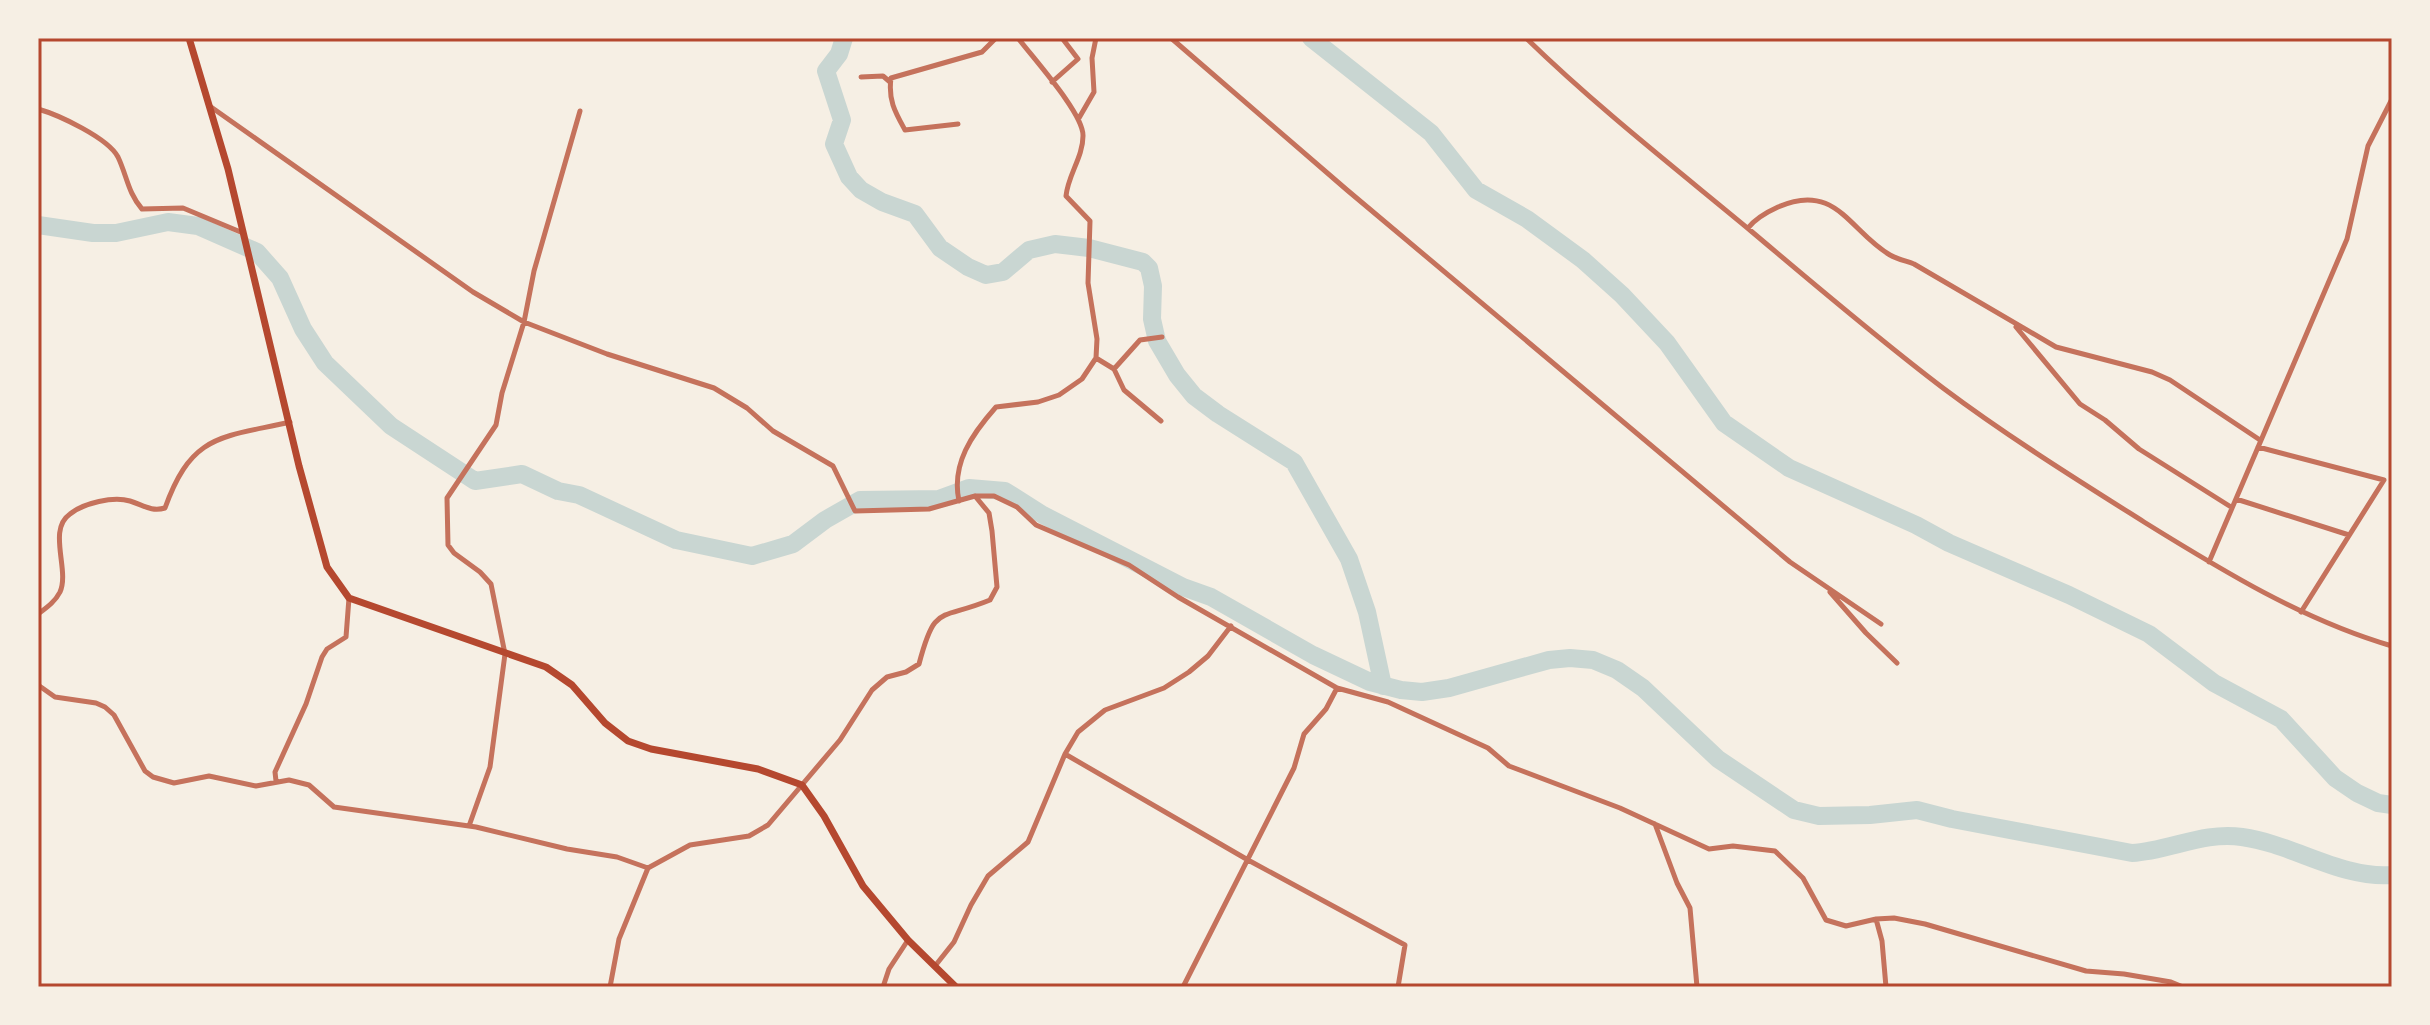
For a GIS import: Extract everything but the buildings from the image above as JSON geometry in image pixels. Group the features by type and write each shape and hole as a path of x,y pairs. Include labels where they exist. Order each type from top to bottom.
{"main road":[{"path":"189,38 228,169 327,567 349,598 546,667 572,685 605,723 628,741 651,749 758,769 802,785 824,816 863,886 908,940 956,987"}],"street":[{"path":"958,124 905,130 892,106 891,78 982,52 996,38"},
{"path":"958,500 956,488 962,457 977,428 996,407 1038,402 1059,395 1082,379 1096,358 1097,339 1088,283 1090,221 1066,196 1067,183 1078,160 1084,136 1079,118 1018,38"},
{"path":"1052,82 1078,59 1062,38"},
{"path":"1079,118 1094,92 1092,58 1096,38"},
{"path":"1171,38 1790,562 1881,624"},
{"path":"1526,38 1607,111 1945,389 2063,470 2209,562 2301,612 2392,646"},
{"path":"861,77 883,76 891,83"},
{"path":"2209,562 2347,239 2368,146 2392,99"},
{"path":"208,105 473,292 524,322 607,354 714,388 747,408 773,431 833,466 854,509 929,509 975,496 994,496 1017,507 1036,525 1129,565 1178,597 1337,688 1388,702 1488,748 1509,766 1655,823 1709,849 1733,846 1775,851 1803,878 1826,920 1846,926 1894,918 1925,924 2086,971 2124,974 2183,987"},
{"path":"38,109 87,130 117,155 131,196 142,209 183,208 244,237"},
{"path":"469,826 490,767 505,654 491,584 448,545 447,498 496,425 502,393 524,322 534,271 580,111"},
{"path":"1748,228 1753,222 1791,201 1819,200 1845,214 1890,255 1914,264 2056,347 2161,376 2259,444 2384,480 2301,612"},
{"path":"2013,323 2080,404 2105,420 2139,449 2231,507"},
{"path":"1114,369 1140,340 1162,337"},
{"path":"1096,358 1114,369 1124,390 1161,421"},
{"path":"38,614 50,605 61,589 60,526 68,514 103,501 126,499 155,511 165,508 177,480 193,455 203,446 217,439 290,422"},
{"path":"610,987 619,939 648,868 690,845 749,836 768,825 840,740 872,690 887,677 906,672 919,664 928,631 937,619 990,600 997,587 992,531 989,513 975,496"},
{"path":"2236,499 2349,535"},
{"path":"1827,588 1897,663"},
{"path":"276,781 275,772 306,704 322,657 327,649 346,637 349,598"},
{"path":"935,966 954,942 988,876 1028,842 1065,754 1078,732 1105,710 1164,688 1189,672 1208,656 1231,626"},
{"path":"38,685 55,697 105,707 114,715 145,771 153,777 174,783 209,776 256,786 289,780 309,785 334,807 469,826 567,849 617,857 648,868"},
{"path":"1183,987 1294,768 1304,734 1326,709 1337,688"},
{"path":"1065,754 1248,860 1405,945 1398,987"},
{"path":"1655,823 1677,883 1690,908 1697,987"},
{"path":"1876,919 1882,941 1886,987"},
{"path":"883,987 889,969 908,940"}],"waterway":[{"path":"844,38 839,54 826,71 842,120 834,144 849,177 861,190 882,202 915,214 940,248 986,275 1003,272 1029,250 1055,244 1089,248 1143,262 1149,268 1153,286 1152,319 1157,341 1177,375 1194,396 1218,414 1294,462 1349,559 1367,612 1383,686"},
{"path":"1311,38 1431,133 1476,190 1527,219 1583,260 1622,295 1667,343 1724,423 1789,468 2149,634 2214,683 2281,719 2335,778 2378,803 2392,805"},
{"path":"38,225 116,233 168,222 198,226 257,252 280,278 303,329 325,363 391,426 475,481 522,474 558,491 579,495 676,540 752,556 793,544 825,520 860,500 939,499 969,488 1005,491 1043,515 1183,587 1211,597 1313,655 1370,682 1422,692 1449,688 1549,660 1593,660 1617,670 1643,688 1718,759 1794,810 1819,816 1917,810 2132,853 2200,839 2242,837 2280,846 2354,872 2392,875"}]}
